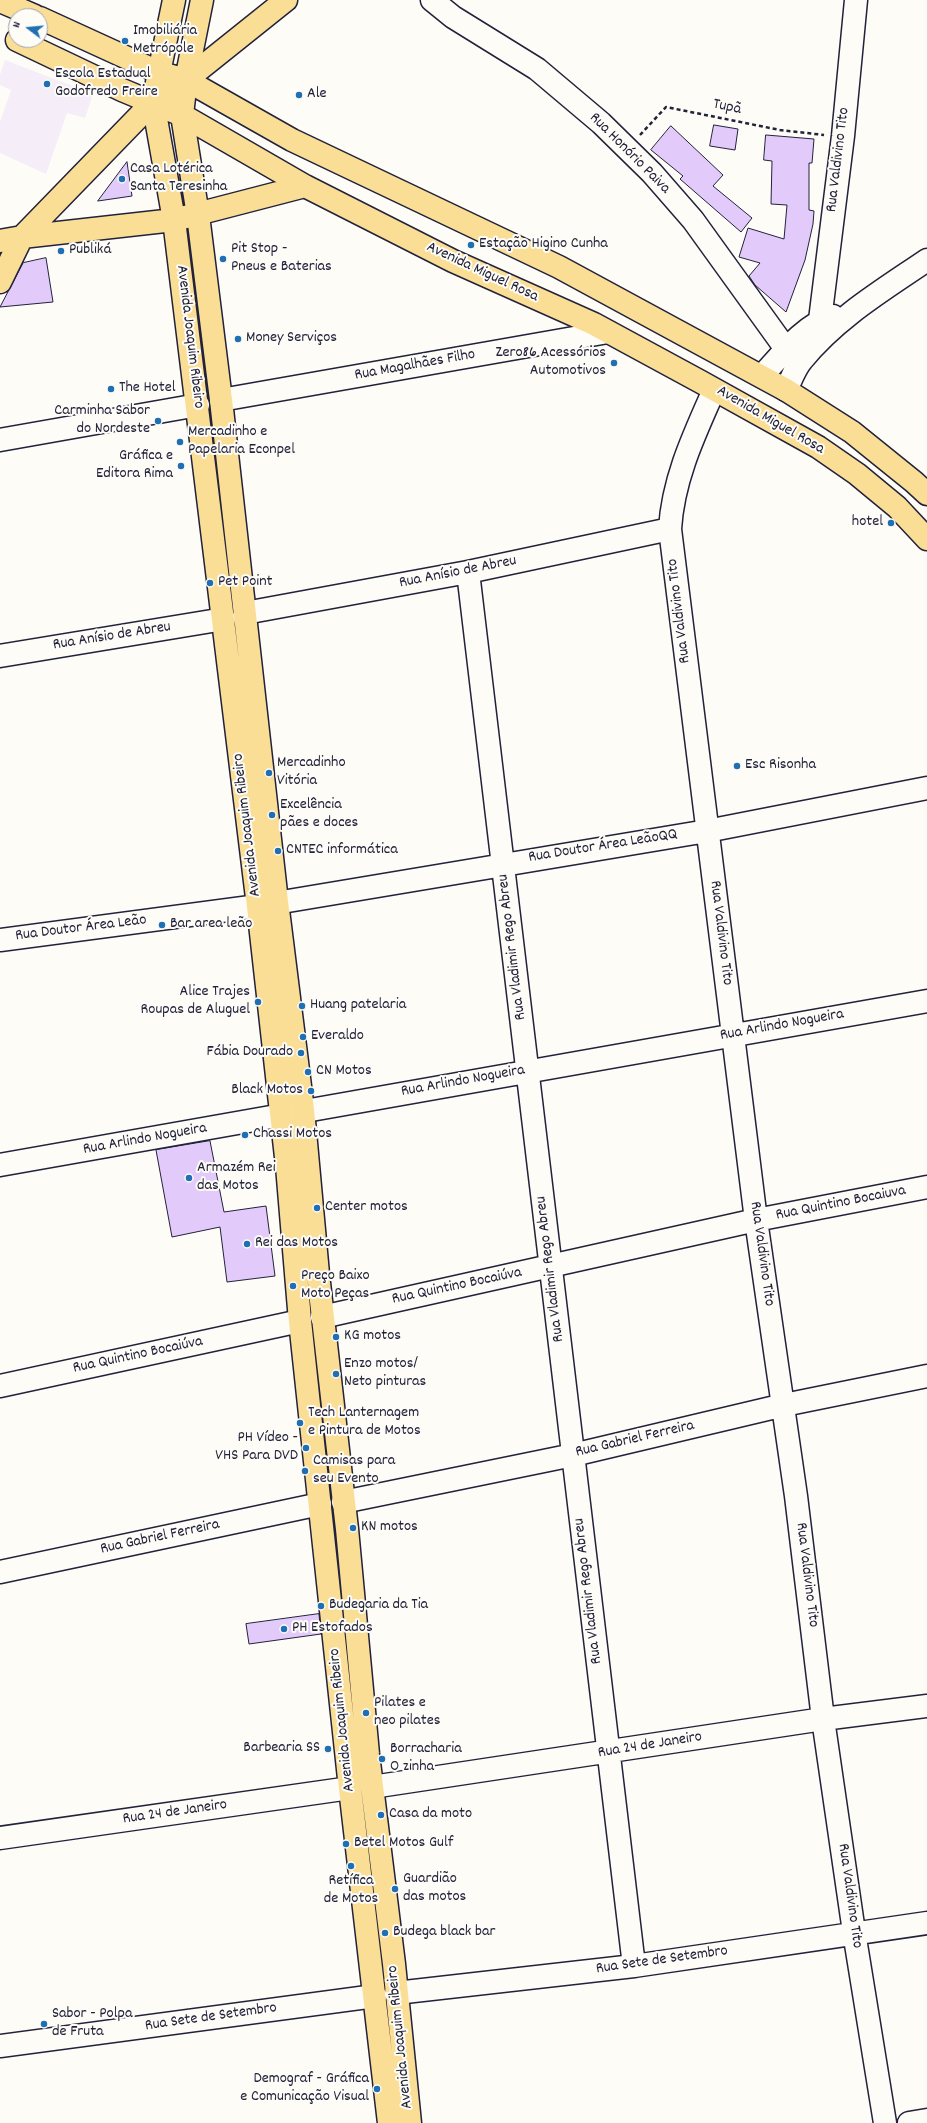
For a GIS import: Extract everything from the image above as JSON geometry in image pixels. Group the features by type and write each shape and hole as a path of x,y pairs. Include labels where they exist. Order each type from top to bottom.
{"main road":[{"name":"Avenida Joaquim Ribeiro","path":"174,0 153,102 174,220 198,405 234,616 268,904 303,1110 322,1317 343,1502 372,1787 394,1964 410,2123"},
{"name":"Avenida Joaquim Ribeiro","path":"202,0 186,80 182,115 198,214 221,400 234,616"},
{"path":"0,282 22,237 153,102 186,80 286,0"},
{"name":"Avenida Miguel Rosa","path":"48,22 158,72 186,80 292,140 558,267 762,376 852,432 927,494"},
{"name":"Avenida Miguel Rosa","path":"33,48 122,90 182,115 304,186 453,261 608,332 818,447 844,465 897,507 927,539"},
{"path":"0,241 22,237 174,220 304,186"},
{"name":"Avenida Joaquim Ribeiro","path":"268,904 281,1116 300,1321 350,1788 375,1996 388,2123"}],"street":[{"name":"Rua Honório Paiva","path":"432,0 453,17 538,69 601,123 626,150 652,173 693,220 794,355"},
{"name":"Rua Valdivino Tito","path":"820,320 843,136 856,0"},
{"path":"762,376 794,355 855,309 927,260"},
{"path":"786,390 794,355 820,320 855,309"},
{"name":"Rua Magalhães Filho","path":"221,400 608,332"},
{"name":"Rua Valdivino Tito","path":"714,390 693,436 675,489 670,529 756,1220 784,1405 811,1607 823,1719 854,1932 885,2123"},
{"path":"0,440 198,405"},
{"name":"Rua Anísio de Abreu","path":"0,656 234,616 468,572 670,529"},
{"name":"Rua Vladimir Rego Abreu","path":"468,572 634,1966"},
{"name":"Rua Doutor Área LeãoQQ","path":"268,904 502,863 707,830 927,788"},
{"name":"Rua Doutor Área Leão","path":"0,940 268,904"},
{"name":"Rua Arlindo Nogueira","path":"0,1165 281,1116 303,1110 927,1001"},
{"name":"Rua Quintino Bocaiuva","path":"756,1220 927,1187"},
{"name":"Rua Quintino Bocaiúva","path":"322,1317 756,1220"},
{"name":"Rua Quintino Bocaiúva","path":"0,1386 300,1321"},
{"name":"Rua Gabriel Ferreira","path":"343,1502 573,1455 784,1405 927,1376"},
{"name":"Rua Gabriel Ferreira","path":"0,1572 320,1504"},
{"name":"Rua 24 de Janeiro","path":"372,1787 823,1719 927,1706"},
{"name":"Rua 24 de Janeiro","path":"0,1838 350,1788"},
{"name":"Rua Sete de Setembro","path":"396,1993 634,1966 854,1932 927,1923"},
{"name":"Rua Sete de Setembro","path":"0,2046 375,1996"},
{"path":"909,2123 927,2120"}],"path":[{"name":"Tupã","path":"626,150 666,107 780,130 843,136"}],"shaded area":[{"path":"5,60 93,94 85,118 67,113 46,174 0,153 0,122 11,90 0,85 0,75"}],"building":[{"path":"714,125 738,129 735,150 710,146"},
{"path":"671,126 723,175 713,186 752,218 741,232 680,179 683,176 651,150"},
{"path":"766,135 814,139 812,163 809,163 809,210 814,211 813,224 805,260 786,312 755,285 749,276 760,263 739,257 748,228 784,239 787,205 771,204 772,161 764,160"},
{"name":"Casa Lotérica Santa Teresinha","path":"127,162 132,196 98,201"},
{"path":"46,258 53,302 0,307 23,263"},
{"path":"210,1141 224,1212 266,1206 275,1276 227,1282 220,1227 172,1237 156,1150"},
{"name":"PH Estofados","path":"319,1614 321,1634 249,1644 246,1624"}],"place":[{"name":"Imobiliária Metrópole","path":"125,41"},
{"name":"Escola Estadual Godofredo Freire","path":"47,84"},
{"name":"Ale","path":"299,95"},
{"name":"Casa Lotérica Santa Teresinha","path":"122,179"},
{"name":"Estação Higino Cunha","path":"471,245"},
{"name":"Publiká","path":"61,251"},
{"name":"Pit Stop - Pneus e Baterias","path":"223,259"},
{"name":"Money Serviços","path":"238,339"},
{"name":"Zero86 Acessórios Automotivos","path":"614,363"},
{"name":"The Hotel","path":"111,389"},
{"name":"Carminha Sabor do Nordeste","path":"158,421"},
{"name":"Mercadinho e Papelaria Econpel","path":"180,442"},
{"name":"Gráfica e Editora Rima","path":"181,466"},
{"name":"hotel","path":"891,523"},
{"name":"Pet Point","path":"210,583"},
{"name":"Esc Risonha","path":"737,766"},
{"name":"Mercadinho Vitória","path":"269,773"},
{"name":"Excelência pães e doces","path":"272,815"},
{"name":"CNTEC informática","path":"278,851"},
{"name":"Bar area leão","path":"162,925"},
{"name":"Alice Trajes Roupas de Aluguel","path":"258,1002"},
{"name":"Huang patelaria","path":"302,1006"},
{"name":"Everaldo","path":"303,1037"},
{"name":"Fábia Dourado","path":"301,1053"},
{"name":"CN Motos","path":"308,1072"},
{"name":"Black Motos","path":"311,1091"},
{"name":"Chassi Motos","path":"245,1135"},
{"name":"Armazém Rei das Motos","path":"189,1178"},
{"name":"Center motos","path":"317,1208"},
{"name":"Rei das Motos","path":"247,1244"},
{"name":"Preço Baixo Moto Peças","path":"293,1286"},
{"name":"KG motos","path":"336,1337"},
{"name":"Enzo motos/ Neto pinturas","path":"336,1374"},
{"name":"Tech Lanternagem e Pintura de Motos","path":"300,1423"},
{"name":"PH Vídeo - VHS Para DVD","path":"306,1448"},
{"name":"Camisas para seu Evento","path":"305,1471"},
{"name":"KN motos","path":"353,1528"},
{"name":"Budegaria da Tia","path":"321,1606"},
{"name":"PH Estofados","path":"284,1629"},
{"name":"Pilates e neo pilates","path":"366,1713"},
{"name":"Barbearia SS","path":"328,1749"},
{"name":"Borracharia O zinha","path":"382,1759"},
{"name":"Casa da moto","path":"381,1815"},
{"name":"Betel Motos Gulf","path":"346,1844"},
{"name":"Retífica de Motos","path":"351,1866"},
{"name":"Guardião das motos","path":"395,1889"},
{"name":"Budega black bar","path":"385,1933"},
{"name":"Sabor - Polpa de Fruta","path":"44,2024"},
{"name":"Demograf - Gráfica e Comunicação Visual","path":"377,2089"}]}
